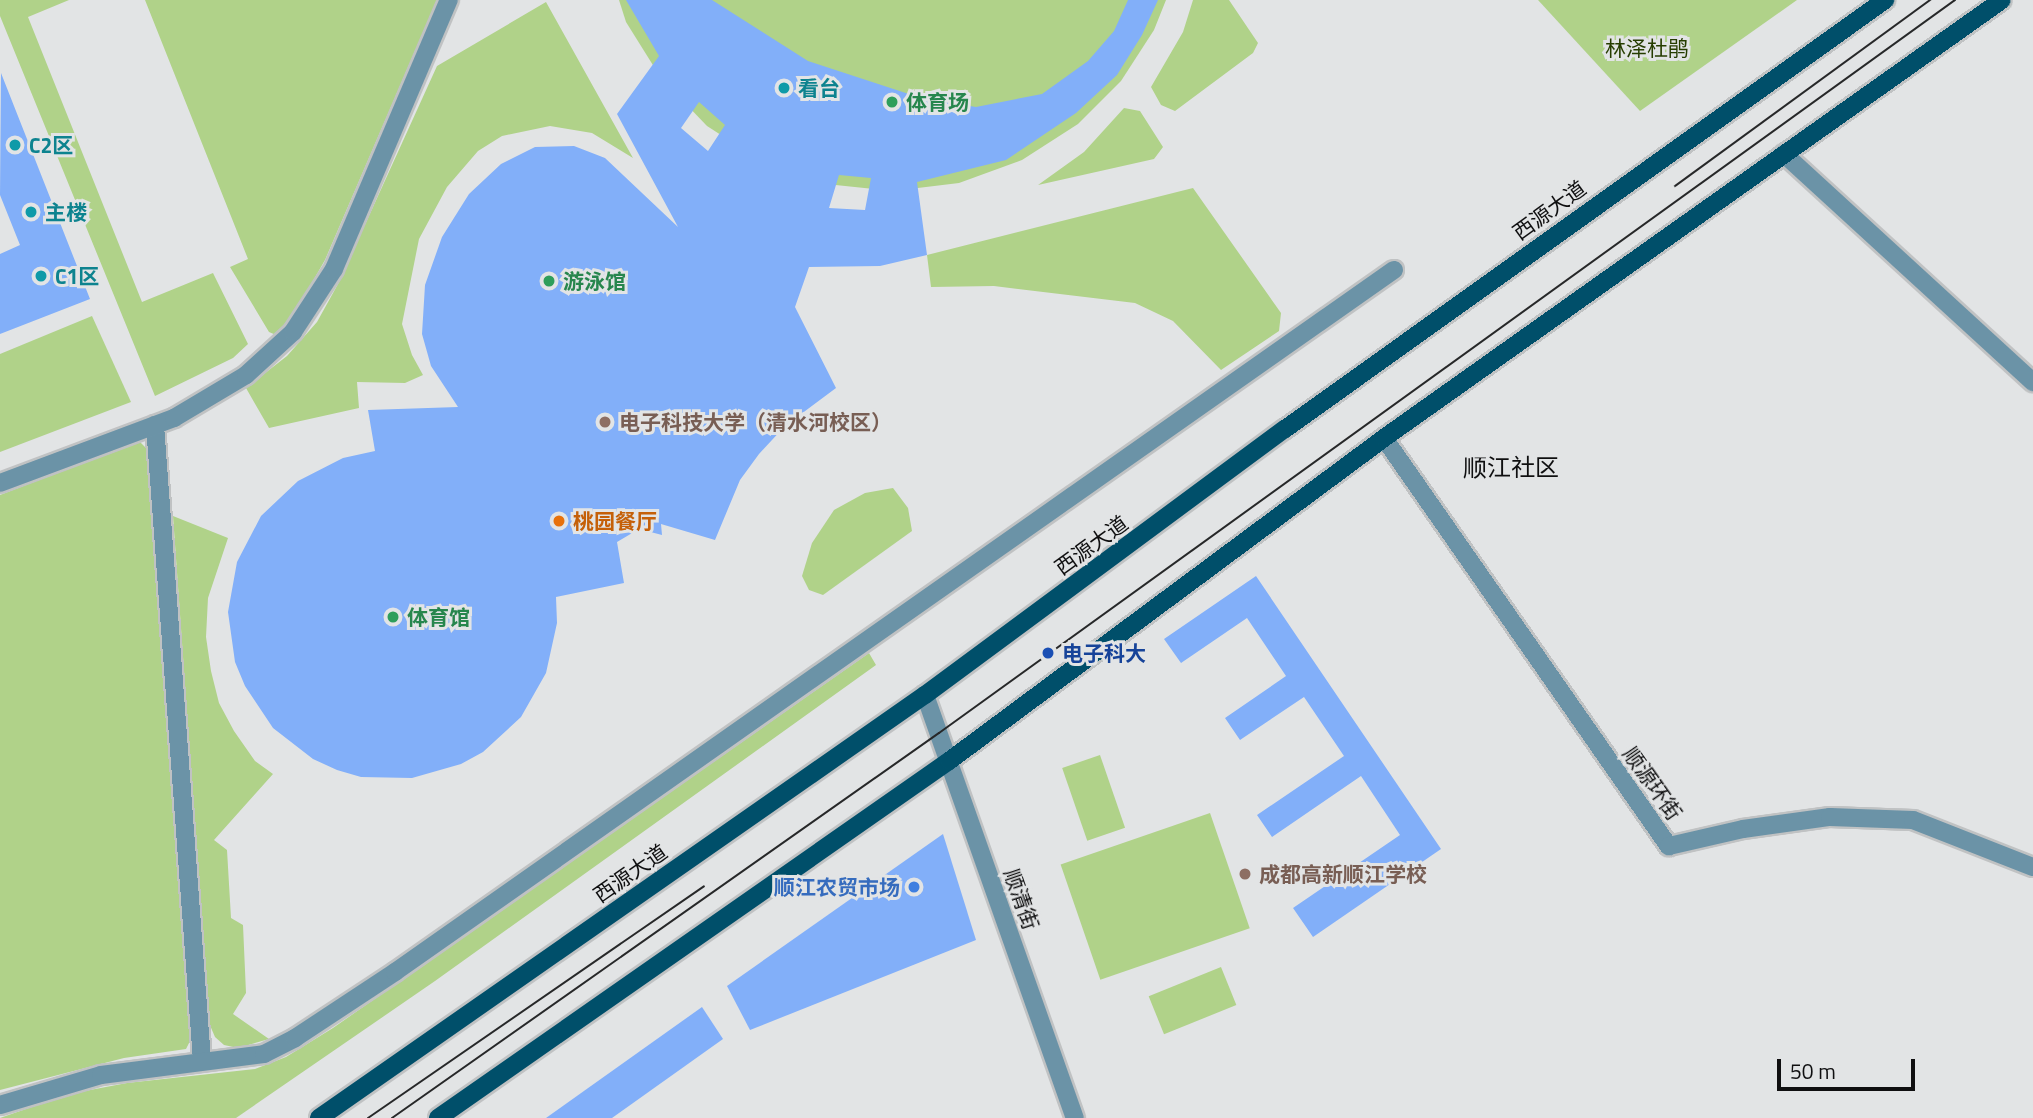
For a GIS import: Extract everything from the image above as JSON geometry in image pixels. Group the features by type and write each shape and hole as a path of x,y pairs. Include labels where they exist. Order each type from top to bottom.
{"main road":[{"name":"西源大道","path":"319,1118 925,695 1296,421 1885,0"},
{"path":"438,1118 949,761 1384,438 2001,0"}],"street":[{"path":"0,483 174,418 246,375 293,332 334,269 449,0"},
{"path":"1784,155 2033,382"},
{"path":"0,1105 101,1075 264,1054 295,1038 395,972 1394,270"},
{"path":"155,425 202,1061"},
{"name":"顺源环街","path":"1384,438 1669,846 1743,829 1830,817 1913,820 2033,867"},
{"name":"顺清街","path":"925,695 1075,1118"}],"green space":[{"path":"0,0 69,0 28,17 142,302 213,273 248,344 233,358 155,396 0,16"},
{"path":"145,0 437,0 325,260 294,314 276,335 269,332 230,267 248,259"},
{"name":"体育场","path":"619,0 1166,0 1154,30 1121,81 1078,124 1022,160 959,183 893,191 826,184 763,162 707,126 661,78 626,22"},
{"path":"1193,0 1229,0 1258,43 1253,53 1175,111 1161,105 1151,87 1183,32"},
{"name":"林泽杜鹃","path":"1538,0 1797,0 1640,111"},
{"path":"546,2 633,158 592,133 550,126 502,136 478,151 447,187 419,239 402,324 412,355 423,375 405,383 357,382 359,408 269,428 246,388 287,356 317,322 338,284 437,66"},
{"path":"1124,108 1140,111 1163,147 1154,159 1038,185 1084,152"},
{"path":"1193,188 1281,313 1279,331 1221,370 1173,321 1135,303 994,286 931,287 927,255"},
{"path":"92,316 131,402 0,452 0,354"},
{"path":"139,441 147,449 192,1037 186,1049 124,1058 0,1090 0,495"},
{"path":"893,488 908,508 912,531 823,595 809,590 802,576 812,543 834,510 865,493"},
{"path":"173,516 228,538 208,598 206,637 211,671 219,703 234,731 255,761 273,774 214,840 227,850 231,918 243,925 246,993 233,1014 269,1039 238,1048 224,1045 215,1037 209,1023"},
{"path":"869,653 876,665 435,981 236,1118 0,1118 69,1094 127,1083 255,1069 286,1057 333,1028"},
{"path":"1100,755 1125,828 1087,841 1062,768"},
{"path":"1210,813 1250,928 1100,980 1061,864"},
{"path":"1221,967 1236,1005 1164,1034 1149,996"}],"building":[{"path":"626,0 712,0 808,61 921,98 976,107 1042,94 1088,61 1114,31 1128,0 1158,0 1142,35 1117,75 1076,113 1006,160 917,182 927,255 880,266 809,267 795,307 836,388 785,426 759,454 740,480 715,540 661,524 662,535 639,529 617,542 624,583 556,597 557,623 546,673 521,717 483,752 461,764 412,778 361,777 313,759 273,728 245,686 235,662 228,612 237,562 261,516 298,481 343,458 375,451 368,410 458,407 431,366 422,334 425,285 442,237 469,194 501,164 535,147 574,146 605,158 678,227 617,114 659,56","holes":["699,102 725,125 708,151 681,128","839,175 871,178 865,210 829,208"]},
{"name":"主楼","path":"1,73 90,299 0,334 0,254 20,245 0,195"},
{"path":"1256,576 1441,849 1313,937 1293,908 1400,835 1361,776 1272,837 1257,815 1344,756 1304,697 1240,740 1225,718 1286,676 1247,618 1181,663 1164,639"},
{"name":"顺江农贸市场","path":"943,834 976,940 750,1030 727,986"},
{"path":"702,1007 723,1039 612,1118 546,1118"}],"tram line":[{"path":"1675,186 1930,0"},
{"path":"392,1118 939,733 1955,0"},
{"path":"368,1118 704,886"}],"place":[{"name":"看台","path":"784,88"},
{"name":"体育场","path":"892,102"},
{"name":"C2区","path":"15,145"},
{"name":"主楼","path":"31,212"},
{"name":"C1区","path":"41,276"},
{"name":"游泳馆","path":"549,281"},
{"name":"电子科技大学（清水河校区）","path":"605,422"},
{"name":"桃园餐厅","path":"559,521"},
{"name":"体育馆","path":"393,617"},
{"name":"电子科大","path":"1048,653"},
{"name":"成都高新顺江学校","path":"1245,874"},
{"name":"顺江农贸市场","path":"914,887"}],"district":[{"name":"顺江社区","path":"1511,468"}]}
